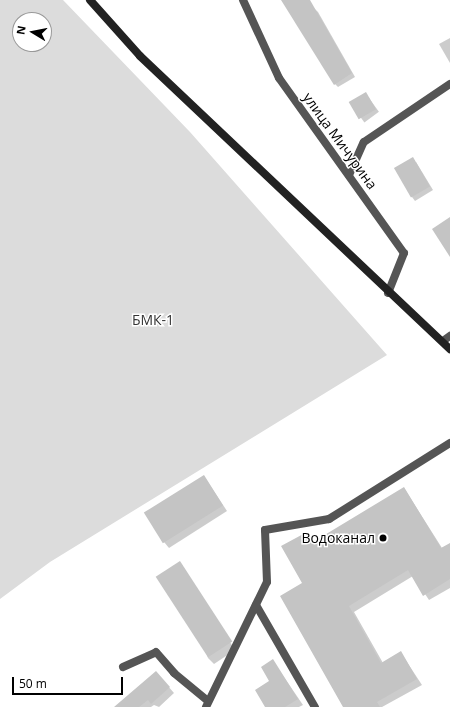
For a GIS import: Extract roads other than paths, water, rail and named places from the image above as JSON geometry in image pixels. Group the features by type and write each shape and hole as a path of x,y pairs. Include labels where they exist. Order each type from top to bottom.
{"main road":[{"path":"90,0 140,56 388,293 443,341 450,349"}],"street":[{"name":"улица Мичурина","path":"243,0 279,78 404,253 388,293"},
{"path":"349,175 364,142 450,84"},
{"path":"443,341 450,336"},
{"path":"123,667 156,652 207,704 267,582 265,530 329,519 450,443"},
{"path":"256,604 315,707"}],"place":[{"name":"Водоканал","path":"383,538"}],"park label":[{"name":"БМК-1","path":"153,320"}]}
